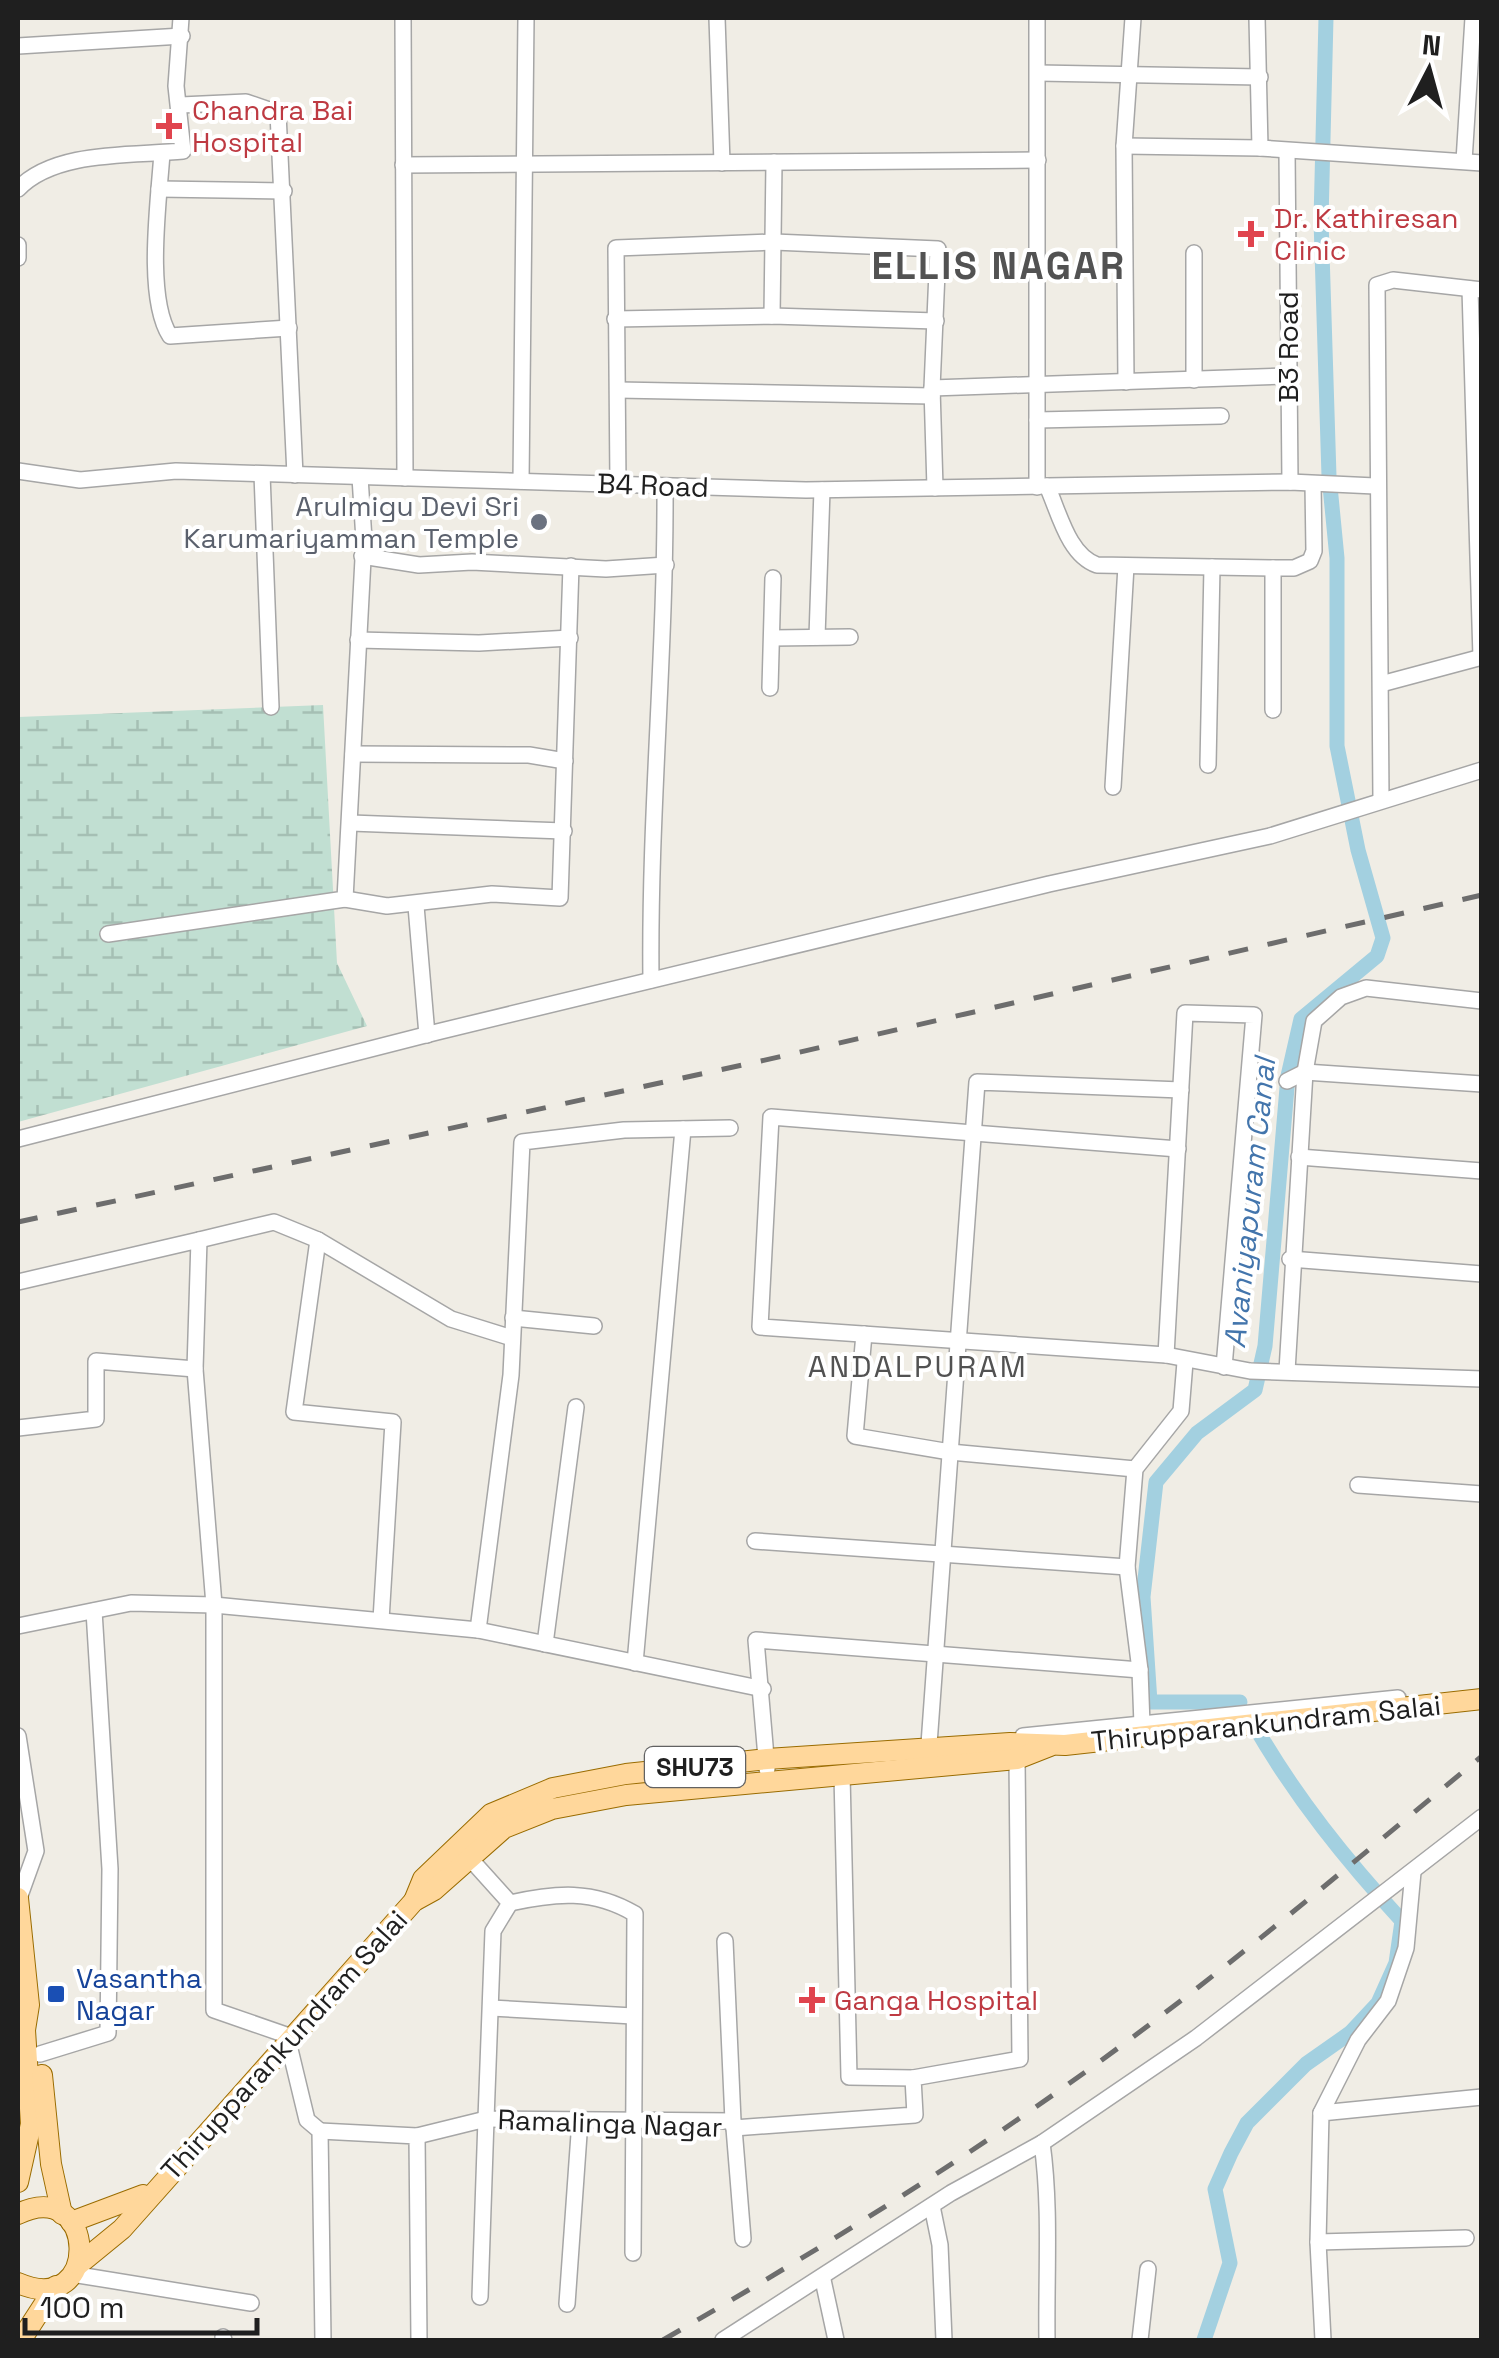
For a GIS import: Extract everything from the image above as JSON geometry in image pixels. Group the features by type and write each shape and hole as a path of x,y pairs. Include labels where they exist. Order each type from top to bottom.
{"main road":[{"name":"Thirupparankundram Salai","path":"462,1850 491,1814 553,1788 626,1774 767,1759 1014,1751 1482,1699"},
{"name":"Thirupparankundram Salai","path":"21,2340 69,2275 122,2229 153,2188 414,1901 423,1879 462,1850 552,1809 626,1795 842,1775 928,1756"},
{"path":"18,1899 29,2005 32,2124 18,2182"},
{"path":"18,2283 43,2290 69,2275 81,2242 67,2218 50,2164 28,2062"},
{"name":"Thirupparankundram Salai","path":"18,2214 39,2208 67,2218 133,2203 153,2188"}],"street":[{"path":"18,189 30,175 78,162 132,152 183,151 176,86 181,18"},
{"path":"403,18 405,478"},
{"path":"521,482 526,18"},
{"path":"717,18 722,162"},
{"path":"1037,18 1037,420 1042,486 1076,550 1086,561 1126,566 1273,568 1310,561 1314,550 1315,484"},
{"path":"1126,382 1124,146 1133,18"},
{"path":"1256,18 1260,148"},
{"path":"1464,161 1478,53 1473,18"},
{"path":"18,46 182,36"},
{"path":"1038,73 1260,76"},
{"path":"180,104 246,102 278,113 295,475"},
{"path":"1124,146 1260,148 1482,163"},
{"name":"B3 Road","path":"1287,152 1290,482"},
{"path":"162,153 157,251 162,316 170,336 288,328"},
{"path":"403,165 1038,160"},
{"path":"772,316 774,162"},
{"path":"159,189 284,191"},
{"path":"618,484 616,248 774,242 938,249 932,392 935,488"},
{"path":"18,245 18,258"},
{"path":"1194,253 1194,380"},
{"path":"1381,684 1481,657 1476,289 1393,280 1377,285 1381,800"},
{"path":"615,319 772,316 936,322"},
{"path":"916,320 934,339"},
{"path":"618,390 932,392 1288,376"},
{"path":"1037,420 1221,416"},
{"name":"B4 Road","path":"18,471 80,480 176,472 822,490 1290,482 1376,486"},
{"path":"262,474 272,707"},
{"path":"346,899 362,556 360,477"},
{"path":"650,980 650,877 666,565 665,486"},
{"path":"817,638 822,490"},
{"path":"362,556 420,565 666,565"},
{"path":"108,934 346,899 416,906 492,894 560,898 571,566"},
{"path":"1113,787 1126,566"},
{"path":"1208,765 1212,567"},
{"path":"1273,568 1273,710"},
{"path":"770,688 773,578"},
{"path":"772,638 850,637"},
{"path":"358,640 479,643 570,638"},
{"path":"353,754 529,754 566,761"},
{"path":"18,1139 650,980 1335,819 1381,800 1482,770"},
{"path":"351,823 564,831"},
{"path":"416,906 428,1034"},
{"path":"1279,1370 1304,1072 1314,1021 1340,997 1366,988 1482,1001"},
{"path":"1166,1355 1186,1013 1254,1015 1224,1367"},
{"path":"1287,1081 1304,1072 1482,1084"},
{"path":"928,1756 977,1082 1181,1090"},
{"path":"1178,1149 771,1117 760,1327 1166,1355 1185,1362 1250,1370 1482,1379"},
{"path":"635,1663 683,1128"},
{"path":"478,1630 512,1338 522,1142 624,1130 730,1128"},
{"path":"1299,1157 1482,1172"},
{"path":"18,1282 274,1222 318,1240 451,1319 512,1338"},
{"path":"198,1240 195,1369 214,1605 214,2010 290,2039 307,2120 320,2131 416,2136 486,2119 480,2297"},
{"path":"318,1240 294,1412 393,1422 381,1620"},
{"path":"1290,1259 1482,1274"},
{"path":"513,1318 594,1326"},
{"path":"864,1334 855,1436 950,1452 1135,1470"},
{"path":"18,1428 96,1419 96,1361 195,1369"},
{"path":"1142,1724 1140,1670 1127,1567 1135,1470 1181,1411 1185,1362"},
{"path":"545,1644 576,1407"},
{"path":"1358,1484 1482,1494"},
{"path":"755,1541 1127,1567"},
{"path":"18,1626 131,1603 214,1605 478,1630 763,1689"},
{"path":"28,2062 108,2033 110,1870 94,1610"},
{"path":"768,1783 756,1640 1140,1670"},
{"path":"842,1775 849,2078 913,2078 1020,2059 1014,1751 1019,1736 1482,1690"},
{"path":"18,1736 36,1851 18,1899"},
{"path":"722,2340 822,2280 932,2206 1042,2143 1196,2038 1482,1817"},
{"path":"462,1850 510,1903 558,1893 610,1898 635,1914 634,2253"},
{"path":"1323,2340 1318,2242 1321,2113 1357,2042 1388,2001 1406,1948 1413,1872"},
{"name":"Ramalinga Nagar","path":"510,1903 493,1931 486,2119 734,2125 915,2115 913,2078"},
{"path":"725,1941 743,2239"},
{"path":"490,2008 633,2016"},
{"path":"1321,2113 1482,2097"},
{"path":"567,2304 580,2120"},
{"path":"320,2131 324,2340"},
{"path":"416,2136 419,2340"},
{"path":"1042,2143 1049,2193 1044,2249 1047,2340"},
{"path":"932,2206 940,2245 944,2340"},
{"path":"1318,2242 1466,2238"},
{"path":"1140,2340 1148,2269"},
{"path":"69,2275 251,2303"},
{"path":"822,2280 836,2340"}],"green space":[{"path":"323,705 337,963 367,1026 18,1122 18,717"}],"waterway":[{"name":"Avaniyapuram Canal","path":"1240,1702 1150,1702 1143,1597 1156,1482 1197,1433 1255,1390 1265,1346 1288,1076 1301,1019 1377,956 1383,938 1358,850 1337,746 1337,558 1329,476 1321,220 1326,18"},
{"name":"Avaniyapuram Canal","path":"1204,2340 1230,2263 1215,2189 1231,2153 1247,2123 1306,2064 1350,2033 1378,2003 1396,1963 1402,1921 1323,1828 1254,1725"}],"railway":[{"path":"18,1222 761,1061 1482,895"},
{"path":"663,2340 864,2220 1060,2090 1221,1969 1482,1756"}],"place":[{"name":"Chandra Bai Hospital","path":"169,126"},
{"name":"Dr. Kathiresan Clinic","path":"1251,234"},
{"name":"Arulmigu Devi Sri Karumariyamman Temple","path":"539,522"},
{"name":"Vasantha Nagar","path":"56,1994"},
{"name":"Ganga Hospital","path":"812,2000"}],"district":[{"name":"ELLIS NAGAR","path":"999,266"},
{"name":"ANDALPURAM","path":"918,1367"}]}
